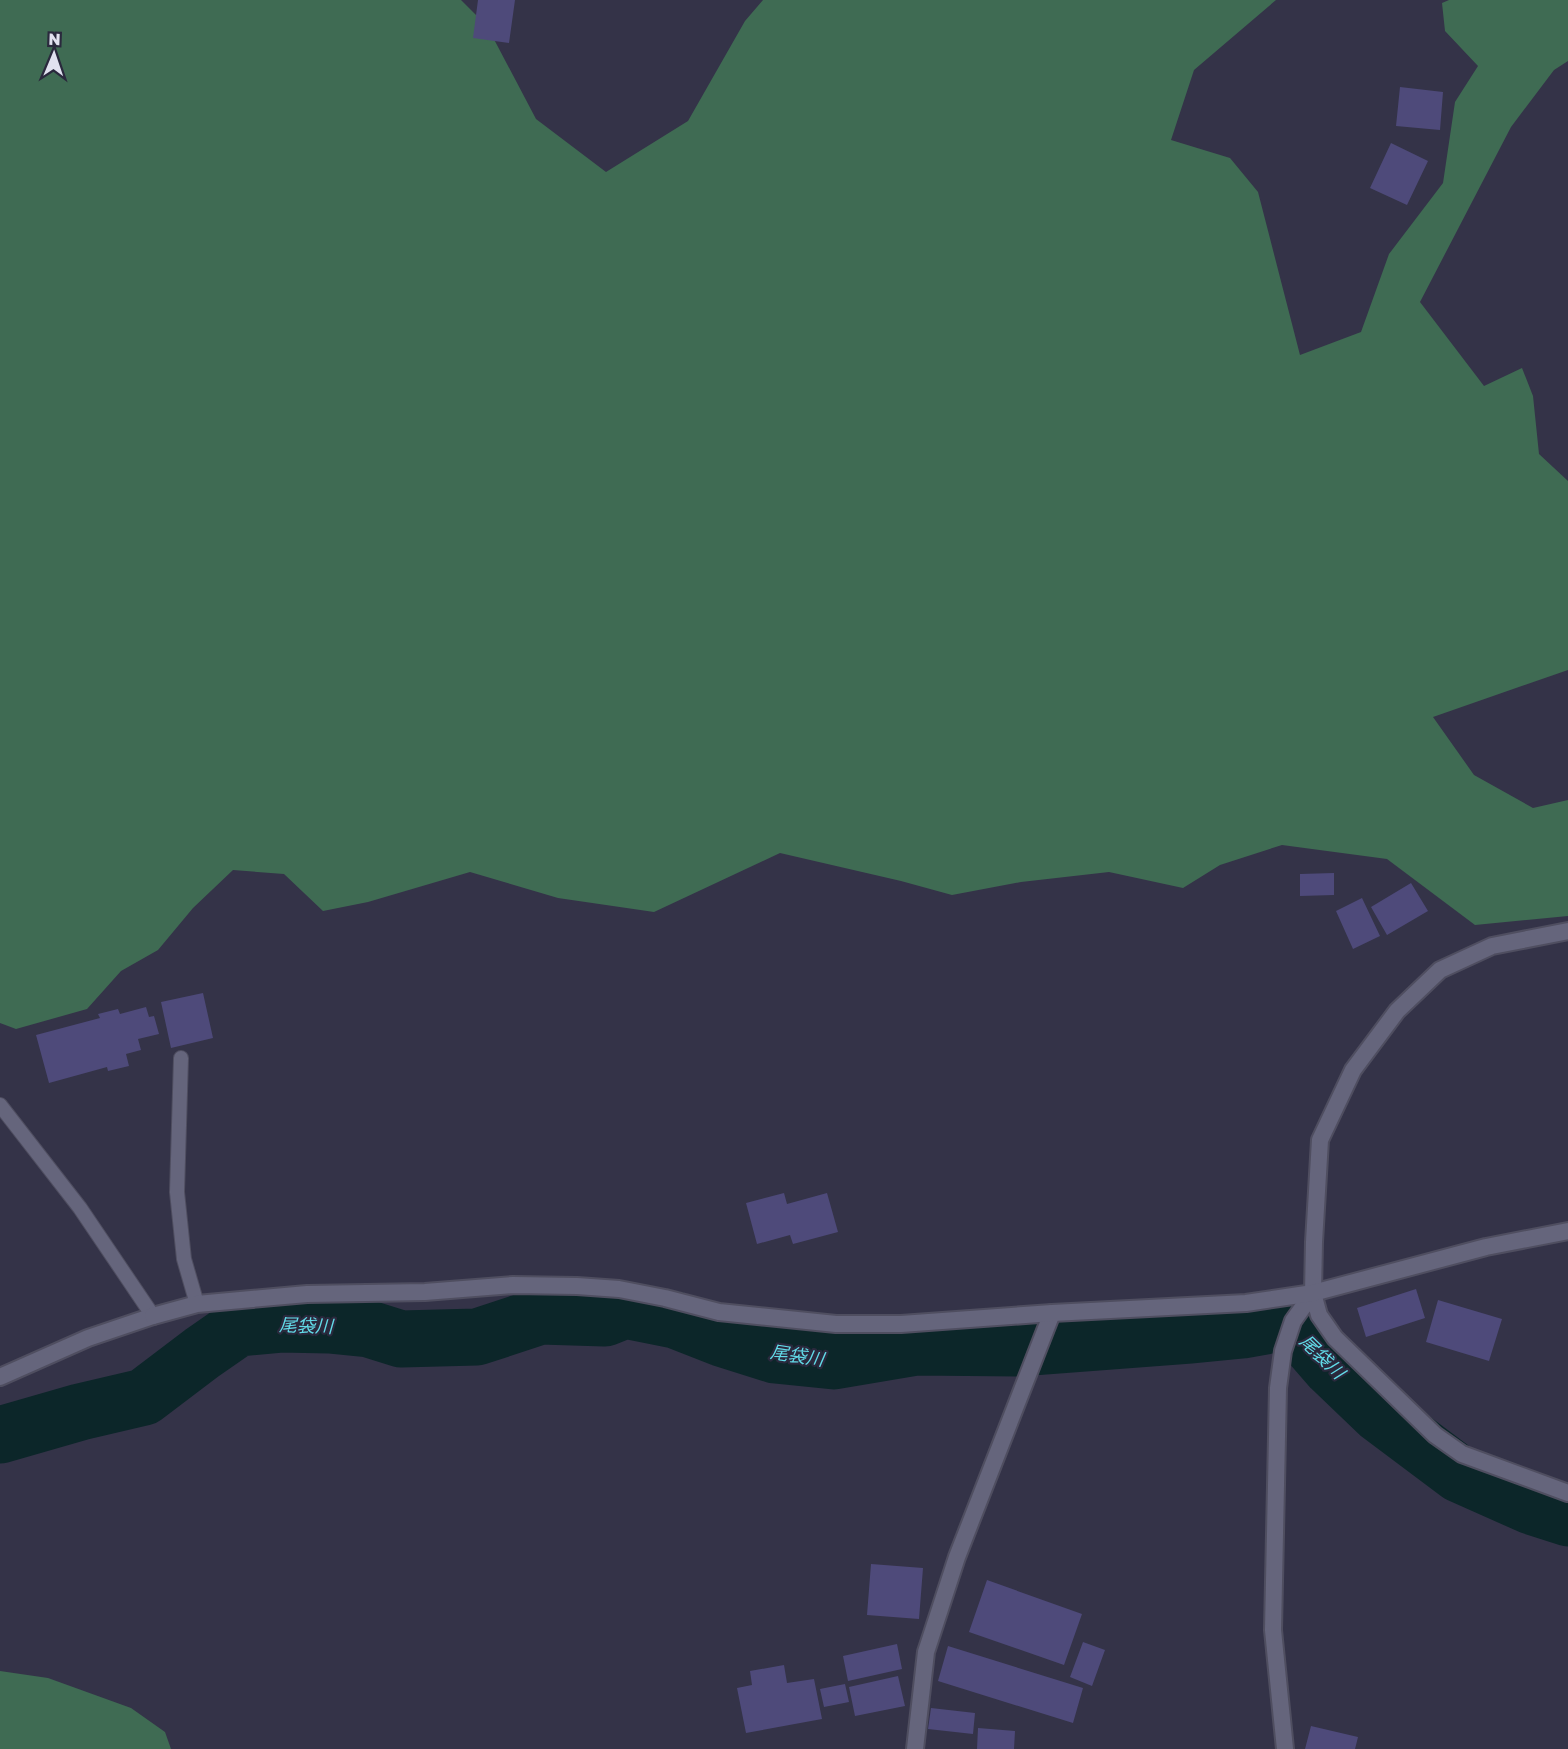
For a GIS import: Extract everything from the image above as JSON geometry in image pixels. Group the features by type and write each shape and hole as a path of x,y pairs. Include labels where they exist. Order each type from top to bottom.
{"street":[{"path":"1568,931 1492,946 1440,970 1397,1011 1353,1070 1320,1140 1313,1293 1319,1315 1335,1338 1434,1435 1462,1454 1568,1493"},
{"path":"0,1377 87,1338 153,1316 197,1305 307,1294 425,1292 513,1285 577,1286 619,1289 719,1312 836,1324 901,1324 1052,1312 1246,1303 1313,1293 1486,1247 1568,1231"},
{"path":"1285,1749 1273,1630 1278,1388 1283,1352 1293,1322 1313,1293"},
{"path":"915,1749 926,1652 957,1557 1052,1312"}],"lane":[{"path":"181,1058 177,1192 184,1259 197,1305"},
{"path":"0,1105 80,1208 153,1316"}],"green space":[{"path":"0,0 461,0 487,26 536,119 606,172 688,121 745,21 763,0 1276,0 1194,70 1171,140 1230,158 1258,192 1300,355 1361,332 1389,254 1443,183 1455,102 1478,66 1445,31 1442,3 1449,0 1568,0 1568,61 1554,70 1511,127 1420,302 1484,386 1522,368 1533,396 1539,454 1568,481 1568,670 1433,717 1474,775 1533,808 1568,800 1568,916 1475,925 1387,859 1282,845 1220,865 1183,888 1109,872 1021,882 952,895 780,853 654,912 558,898 470,872 368,902 323,911 284,874 233,870 193,908 158,950 121,971 87,1009 16,1029 0,1023"},
{"path":"0,1671 48,1678 131,1708 165,1732 171,1749 0,1749"}],"building":[{"path":"478,0 515,0 509,43 473,38"},
{"path":"1400,87 1443,92 1440,130 1396,126"},
{"path":"1391,143 1428,161 1407,205 1370,188"},
{"path":"1334,873 1334,895 1300,896 1300,874"},
{"path":"1411,883 1428,911 1387,935 1371,907"},
{"path":"1362,898 1380,936 1353,949 1336,911"},
{"path":"203,993 213,1038 171,1048 161,1002"},
{"path":"146,1007 149,1017 154,1016 159,1034 138,1039 141,1050 126,1054 129,1066 108,1071 107,1067 49,1083 36,1035 100,1018 98,1014 118,1009 120,1014"},
{"path":"784,1193 787,1204 827,1193 838,1232 793,1244 790,1235 757,1244 746,1203"},
{"path":"1416,1289 1425,1318 1366,1337 1357,1308"},
{"path":"1438,1300 1502,1319 1489,1361 1426,1342"},
{"path":"871,1564 923,1568 919,1619 867,1615"},
{"path":"987,1580 1082,1614 1064,1665 969,1632"},
{"path":"1083,1642 1105,1650 1092,1686 1070,1677"},
{"path":"897,1644 902,1669 848,1681 843,1656"},
{"path":"948,1646 1083,1688 1073,1723 938,1681"},
{"path":"784,1665 787,1683 814,1679 822,1719 746,1733 737,1688 752,1685 750,1671"},
{"path":"898,1676 905,1706 855,1716 849,1687"},
{"path":"845,1684 849,1702 824,1707 820,1689"},
{"path":"931,1708 975,1713 973,1734 928,1729"},
{"path":"1311,1726 1358,1737 1355,1749 1305,1749"},
{"path":"978,1728 1015,1731 1014,1749 977,1749"}],"waterway":[{"name":"尾袋川","path":"0,1435 80,1412 144,1397 238,1328 281,1324 369,1329 401,1339 477,1337 541,1316 605,1318 625,1310 675,1320 775,1355 834,1361 917,1347 1018,1348 1243,1330 1281,1323 1305,1338 1331,1368 1379,1414 1459,1474 1531,1506 1568,1518"}]}
